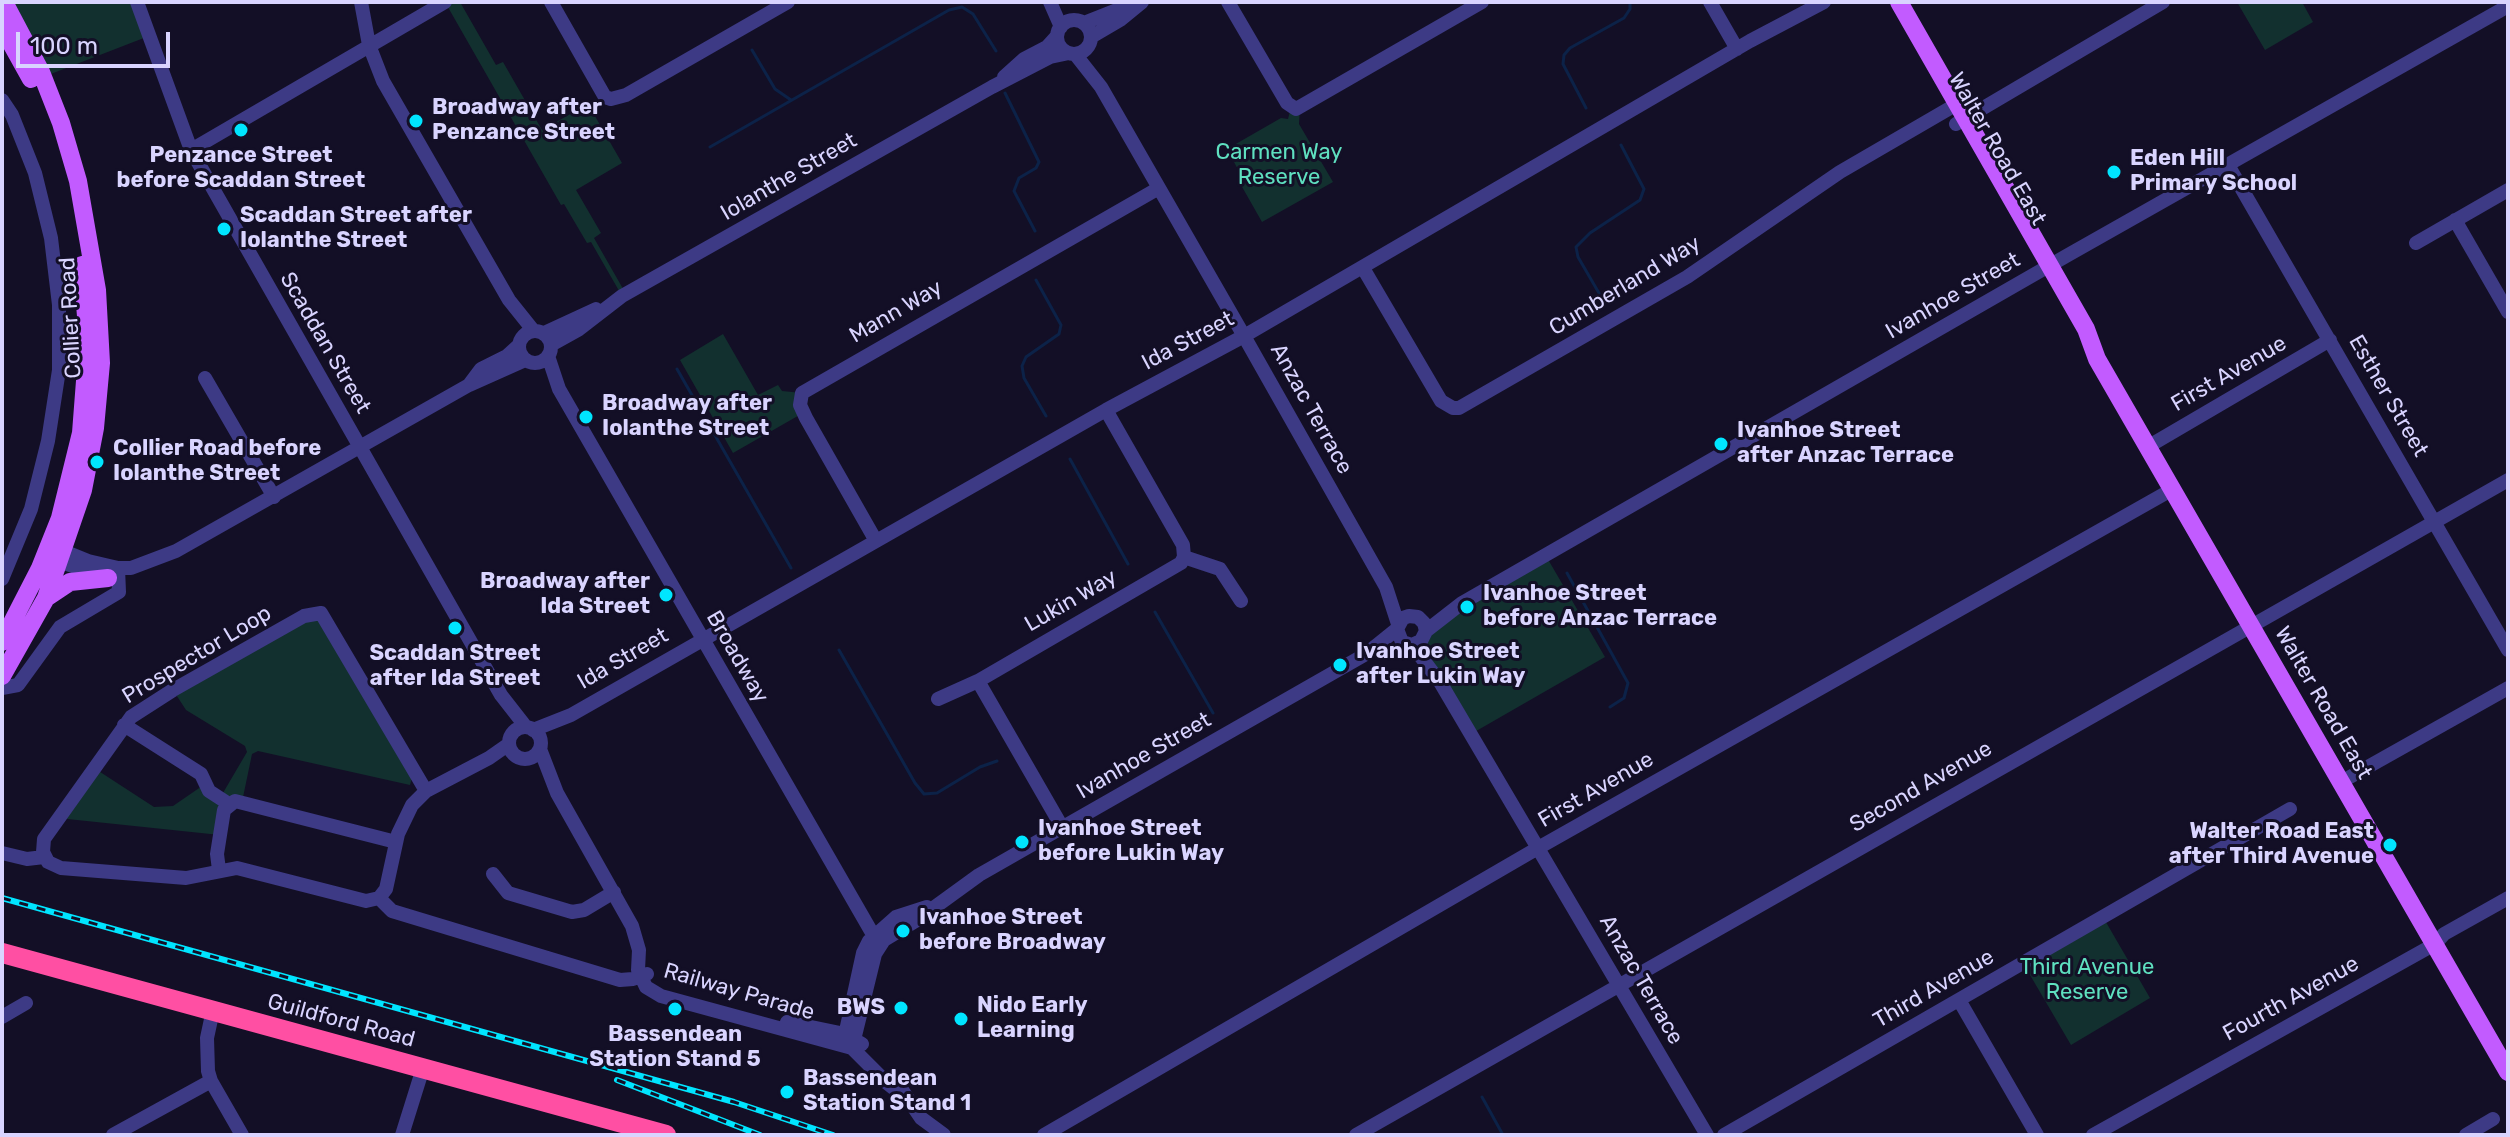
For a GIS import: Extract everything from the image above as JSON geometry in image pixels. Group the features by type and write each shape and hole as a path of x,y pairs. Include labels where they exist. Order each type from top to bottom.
{"highway":[{"name":"Guildford Road","path":"2,953 654,1133"}],"main road":[{"name":"Collier Road","path":"2,642 54,553 83,490 95,428 101,363 97,290 78,181 61,123 41,72 4,2"},
{"name":"Walter Road East","path":"1884,2 1956,114"},
{"name":"Walter Road East","path":"1899,2 1956,114 2044,269 2086,329 2097,359 2508,1072"},
{"name":"Collier Road","path":"2,27 31,79 64,170 82,267 88,342 81,433 60,518 46,598 2,676"},
{"path":"46,598 70,582 115,575"}],"street":[{"name":"Scaddan Street","path":"137,2 191,150 614,892 632,926 641,964"},
{"name":"Broadway","path":"361,2 369,45 383,81 876,941"},
{"path":"191,150 445,2"},
{"path":"551,2 605,97 611,99 626,95 788,2"},
{"path":"1050,2 1069,27"},
{"path":"1057,2 1069,27"},
{"name":"Iolanthe Street","path":"992,87 1024,59 1047,47 1069,27 1140,2"},
{"name":"Iolanthe Street","path":"115,575 152,570 176,551 992,87 1050,57 1072,54 1140,2"},
{"path":"1228,2 1287,103 1296,109 1482,2"},
{"path":"1710,2 1737,49"},
{"name":"Ida Street","path":"527,737 571,715 1106,410 1244,336 1737,49 1824,2"},
{"path":"1956,114 2163,2"},
{"name":"Ivanhoe Street","path":"1366,654 1417,639 1462,603 2508,6"},
{"name":"Anzac Terrace","path":"1101,87 1090,42 1069,27 1061,48 1072,54 1101,87 1386,587 1397,626"},
{"path":"2,100 12,115 35,173 51,238 59,305 59,370 44,458 31,509 2,579"},
{"name":"Cumberland Way","path":"1363,268 1441,401 1459,408 1687,277 1840,172 1956,114"},
{"name":"Esther Street","path":"2228,165 2508,649"},
{"name":"Mann Way","path":"876,541 806,418 800,405 802,393 1159,188"},
{"path":"2416,243 2508,190"},
{"path":"2455,220 2508,312"},
{"name":"First Avenue","path":"2149,446 2330,340"},
{"path":"205,378 274,497"},
{"path":"1106,410 1183,545 1184,557 1220,569 1241,601"},
{"name":"Second Avenue","path":"1356,1135 2508,480"},
{"name":"First Avenue","path":"1044,1135 1538,848 2173,489"},
{"path":"2,688 18,685 62,626 119,592 115,575 88,561 54,553"},
{"name":"Lukin Way","path":"938,699 978,681 1176,566 1184,557"},
{"name":"Anzac Terrace","path":"1386,587 1415,616"},
{"name":"Ivanhoe Street","path":"1415,616 1462,603"},
{"name":"Prospector Loop","path":"44,857 44,839 131,717 304,616 321,613 426,791"},
{"path":"1415,616 1424,623 1417,639 1398,636 1397,626 1403,618 1415,616"},
{"name":"Ivanhoe Street","path":"876,941 884,940 979,875 1366,654 1397,626"},
{"name":"Anzac Terrace","path":"1417,639 1707,1135"},
{"path":"978,681 1062,827"},
{"path":"2341,782 2508,688"},
{"path":"124,725 201,774 209,791 229,804"},
{"path":"2,853 27,859 44,857 61,868 155,876 194,878 237,868 366,901 379,898 386,889 396,842 412,805 426,791 527,737 533,757 489,758"},
{"name":"Scaddan Street","path":"527,737 511,752 557,793"},
{"path":"219,870 217,854 224,810 229,804 242,802 396,842"},
{"name":"Third Avenue","path":"1724,1135 2290,809"},
{"path":"493,874 508,893 572,912 584,910 614,892"},
{"name":"Railway Parade","path":"379,898 392,911 612,975 620,980 641,964 646,987 661,996 848,1041 877,1058 921,1118 944,1135"},
{"name":"Fourth Avenue","path":"2093,1135 2435,944 2444,934 2508,898"},
{"path":"848,1041 863,953 876,941"},
{"path":"1959,1000 2037,1135"},
{"path":"2,1017 26,1003"},
{"path":"220,1012 207,1038 211,1081 242,1135"},
{"path":"402,1135 423,1068"},
{"path":"113,1135 211,1081"},
{"path":"2466,1135 2493,1119"}],"green space":[{"path":"4,2 137,2 149,36 43,77"},
{"path":"445,2 460,2 496,65 503,62 542,130 588,104 622,163 576,190 601,233 594,238 626,294 622,296 591,242 587,243 564,204 561,205"},
{"path":"2237,2 2302,2 2313,22 2265,50"},
{"name":"Carmen Way Reserve","path":"1291,107 1300,107 1299,124 1333,182 1262,222 1237,178 1241,175 1227,149 1281,118 1288,119"},
{"path":"723,334 758,395 778,385 782,391 802,393 803,413 733,453 680,360"},
{"path":"1546,556 1605,657 1471,734 1440,682 1424,637"},
{"path":"321,613 414,770 410,785 258,751 252,754 242,802 229,804 220,835 58,818 94,768 154,807 173,806 205,784 220,798 247,752 245,746 186,710 173,690"},
{"name":"Third Avenue Reserve","path":"2103,917 2150,998 2071,1045 2023,963"}],"waterway":[{"path":"1586,108 1563,64 1564,55 1570,48 1624,18 1630,9 1630,2"},
{"path":"710,147 949,10 962,7 973,14 996,51"},
{"path":"752,50 775,89 791,100"},
{"path":"1005,93 1039,162 1036,168 1019,178 1014,191 1035,231"},
{"path":"1603,300 1578,257 1576,247 1590,233 1640,200 1644,189 1621,145"},
{"path":"1036,280 1061,325 1059,334 1026,357 1022,366 1024,378 1046,416"},
{"path":"677,369 791,568"},
{"path":"1070,459 1128,564"},
{"path":"1567,573 1628,683 1624,698 1610,707"},
{"path":"1155,612 1213,713"},
{"path":"839,650 924,794 937,793 980,767 997,761"},
{"path":"1482,1097 1503,1135"}],"railway":[{"path":"2,898 734,1102 833,1135"},
{"path":"617,1080 760,1135"}],"place":[{"name":"Broadway after Penzance Street","path":"416,121"},
{"name":"Penzance Street before Scaddan Street","path":"241,130"},
{"name":"Eden Hill Primary School","path":"2114,172"},
{"name":"Scaddan Street after Iolanthe Street","path":"224,229"},
{"name":"Broadway after Iolanthe Street","path":"586,417"},
{"name":"Ivanhoe Street after Anzac Terrace","path":"1721,444"},
{"name":"Collier Road before Iolanthe Street","path":"97,462"},
{"name":"Broadway after Ida Street","path":"666,595"},
{"name":"Ivanhoe Street before Anzac Terrace","path":"1467,607"},
{"name":"Scaddan Street after Ida Street","path":"455,628"},
{"name":"Ivanhoe Street after Lukin Way","path":"1340,665"},
{"name":"Ivanhoe Street before Lukin Way","path":"1022,842"},
{"name":"Walter Road East after Third Avenue","path":"2390,845"},
{"name":"Ivanhoe Street before Broadway","path":"903,931"},
{"name":"BWS","path":"901,1008"},
{"name":"Bassendean Station Stand 5","path":"675,1009"},
{"name":"Nido Early Learning","path":"961,1019"},
{"name":"Bassendean Station Stand 1","path":"787,1092"}]}
